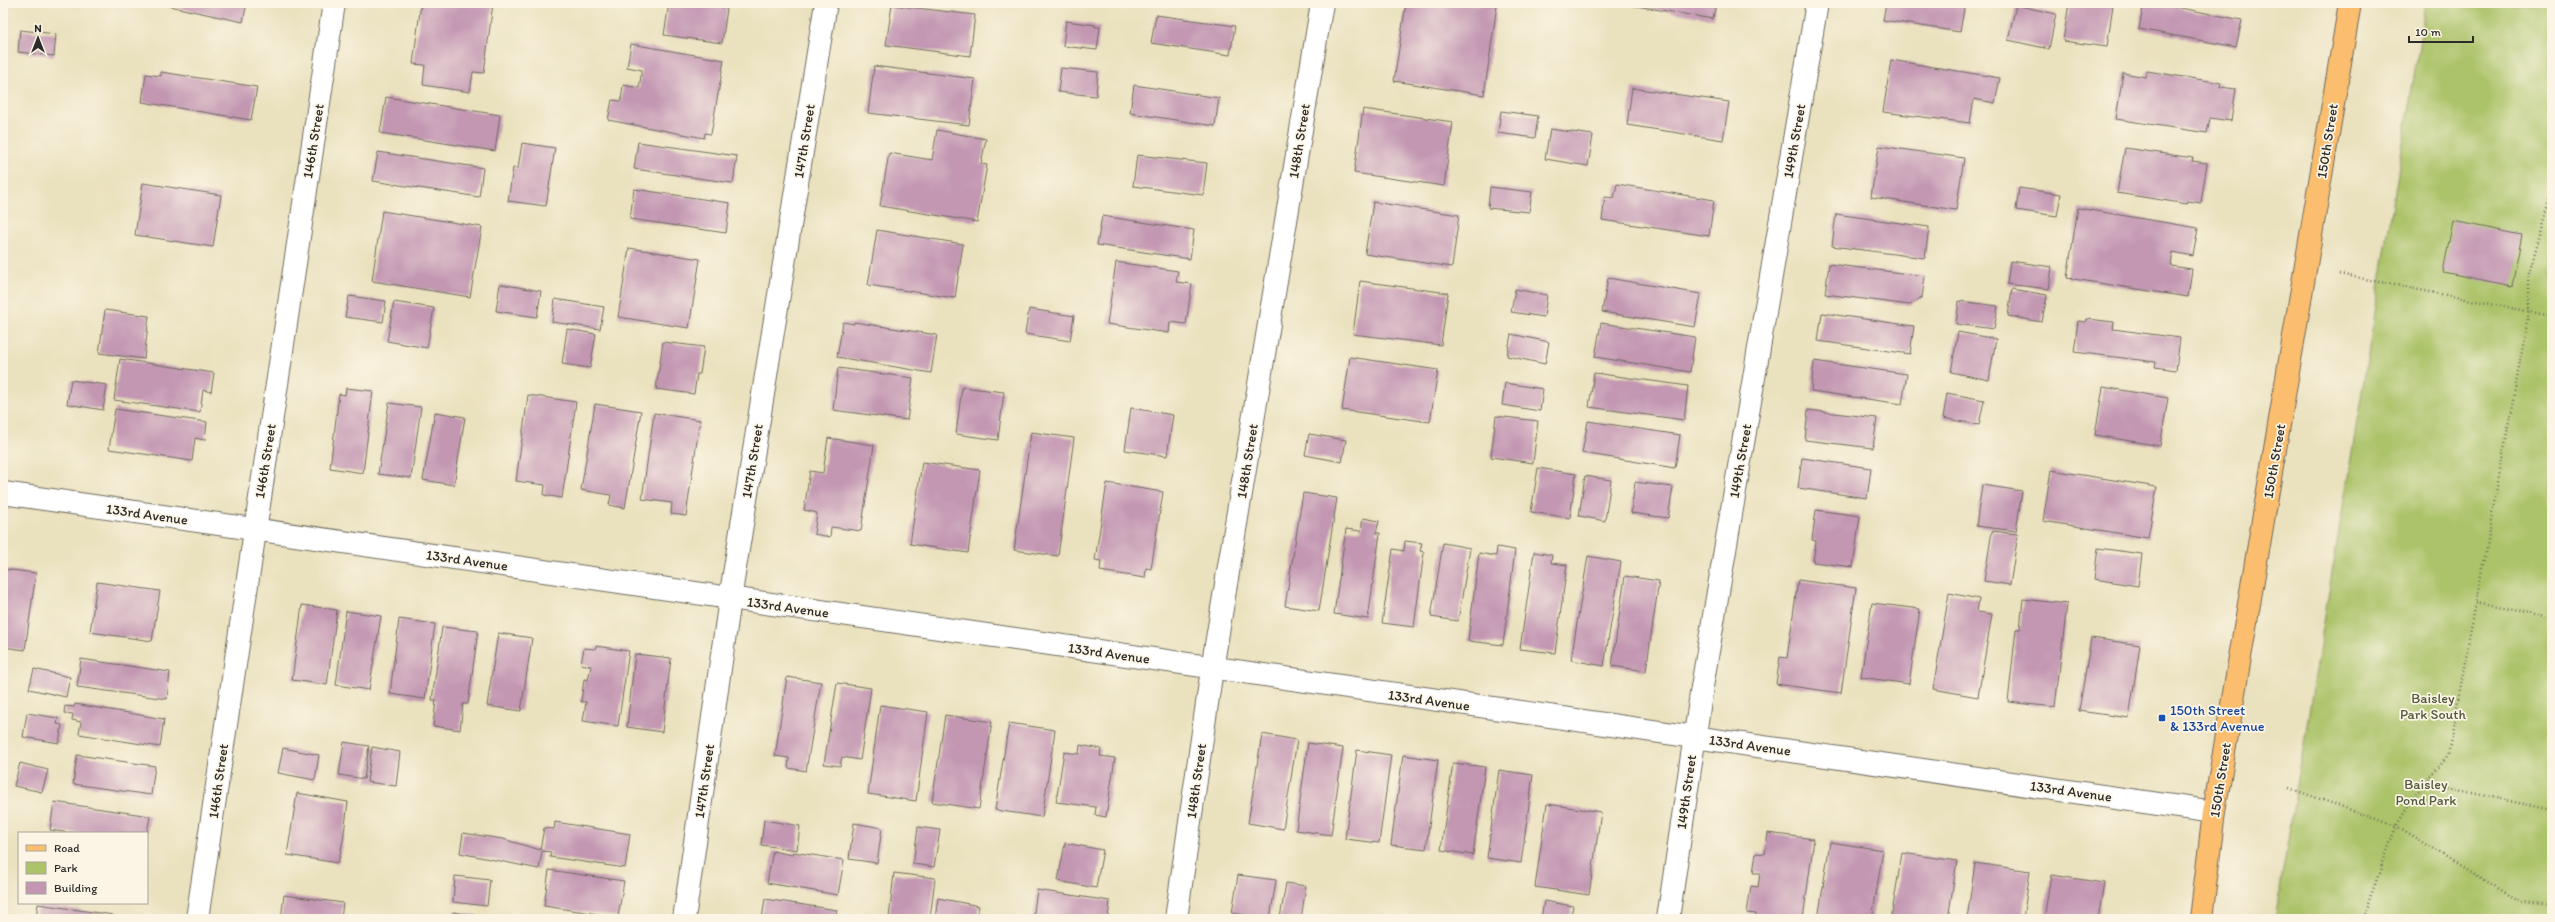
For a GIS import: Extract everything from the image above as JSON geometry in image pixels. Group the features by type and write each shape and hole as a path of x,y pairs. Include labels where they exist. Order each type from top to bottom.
{"main road":[{"name":"150th Street","path":"2201,919 2214,812 2350,3"}],"street":[{"name":"146th Street","path":"197,919 334,3"},
{"name":"147th Street","path":"684,919 730,598 826,3"},
{"name":"148th Street","path":"1176,919 1212,669 1322,3"},
{"name":"149th Street","path":"1668,919 1694,737 1817,3"},
{"name":"133rd Avenue","path":"3,493 1212,669 2214,812"}],"path":[{"path":"2364,915 2396,826 2425,783 2448,755 2529,312 2529,273 2552,193"},
{"path":"2306,268 2552,316"},
{"path":"2476,602 2552,616"},
{"path":"2425,783 2552,810"},
{"path":"2288,788 2396,826 2521,903 2552,906"}],"green space":[{"name":"Baisley Pond Park","path":"2426,3 2552,3 2552,919 2275,919"}],"building":[{"path":"155,3 247,3 243,22"},
{"path":"421,3 493,3 484,73 473,72 470,92 423,85 425,65 413,64"},
{"path":"669,3 721,3 721,7 727,9 722,43 664,35"},
{"path":"1406,3 1497,5 1484,95 1394,81"},
{"path":"1619,3 1716,3 1713,19"},
{"path":"1886,3 1965,3 1960,32 1883,20"},
{"path":"2069,3 2113,5 2107,47 2063,41"},
{"path":"2144,3 2155,3 2242,20 2236,47 2139,29"},
{"path":"892,5 975,15 970,56 886,45"},
{"path":"2016,5 2056,14 2049,49 2008,40"},
{"path":"1156,15 1235,26 1230,55 1151,43"},
{"path":"1066,21 1100,27 1097,50 1063,46"},
{"path":"20,30 56,34 54,56 18,52"},
{"path":"631,44 724,60 711,134 705,133 704,138 608,120 612,100 621,101 623,85 639,88 642,70 627,67"},
{"path":"1891,60 2000,78 1995,103 1974,99 1970,123 1883,112"},
{"path":"874,66 975,79 969,125 868,113"},
{"path":"1061,68 1098,72 1096,96 1058,92"},
{"path":"2147,71 2221,83 2220,87 2236,89 2231,121 2210,118 2207,133 2116,119 2123,73 2146,77"},
{"path":"161,72 257,87 251,120 142,102 146,74 161,76"},
{"path":"1134,85 1219,98 1215,126 1130,113"},
{"path":"1632,88 1729,102 1723,140 1627,125"},
{"path":"386,97 500,115 495,151 380,133"},
{"path":"1363,109 1453,122 1444,186 1354,173"},
{"path":"1501,111 1538,116 1535,138 1498,133"},
{"path":"1550,129 1593,135 1588,166 1545,159"},
{"path":"937,130 986,139 981,164 987,165 977,222 880,206 889,153 932,160"},
{"path":"638,142 737,156 733,183 634,169"},
{"path":"522,143 555,148 546,206 508,201 513,168 518,168"},
{"path":"1879,146 1964,158 1956,210 1871,197"},
{"path":"2125,148 2193,158 2192,161 2207,163 2201,203 2188,201 2187,204 2117,193"},
{"path":"378,152 483,168 479,197 373,181"},
{"path":"1137,155 1207,163 1203,195 1133,186"},
{"path":"143,183 221,195 213,247 135,235"},
{"path":"1617,184 1714,200 1709,236 1602,220 1605,197 1614,198"},
{"path":"1490,187 1532,192 1529,212 1488,208"},
{"path":"2019,188 2061,194 2057,216 2016,210"},
{"path":"634,189 730,203 726,233 630,219"},
{"path":"1373,202 1459,215 1452,267 1365,254"},
{"path":"2078,208 2198,228 2193,256 2173,252 2171,266 2192,269 2188,297 2067,278"},
{"path":"382,211 482,227 470,297 372,281"},
{"path":"1836,214 1929,227 1925,258 1832,246"},
{"path":"1102,216 1194,230 1190,259 1097,245"},
{"path":"2453,221 2522,235 2512,286 2443,272"},
{"path":"877,230 963,244 955,298 868,285"},
{"path":"629,248 700,259 689,328 618,317"},
{"path":"2010,261 2052,267 2049,289 2007,284"},
{"path":"1116,262 1178,271 1176,282 1192,284 1186,324 1170,322 1169,333 1107,324"},
{"path":"1829,264 1925,276 1922,297 1910,305 1825,294"},
{"path":"1608,278 1701,294 1695,327 1602,312"},
{"path":"1360,281 1448,293 1441,345 1353,334"},
{"path":"500,284 541,291 537,317 496,311"},
{"path":"1515,289 1547,295 1544,317 1511,312"},
{"path":"2012,289 2047,295 2042,322 2008,316"},
{"path":"349,296 386,301 383,322 345,317"},
{"path":"555,299 604,307 600,329 552,322"},
{"path":"1959,301 1998,306 1994,329 1956,324"},
{"path":"394,302 434,308 427,348 387,341"},
{"path":"1029,309 1074,316 1070,341 1025,334"},
{"path":"105,310 149,316 144,359 99,353"},
{"path":"1822,313 1914,326 1910,354 1818,341"},
{"path":"2087,319 2114,322 2113,329 2180,338 2176,370 2155,367 2156,362 2074,352 2078,321 2086,322"},
{"path":"843,322 854,324 854,322 937,335 931,373 837,357"},
{"path":"1601,323 1695,337 1690,372 1595,357"},
{"path":"567,329 596,334 590,368 562,364"},
{"path":"1958,332 1996,339 1989,380 1951,372"},
{"path":"1511,334 1549,342 1545,364 1507,356"},
{"path":"663,342 704,347 700,374 697,374 694,394 656,389"},
{"path":"1350,357 1438,370 1430,422 1342,410"},
{"path":"120,359 214,373 211,392 203,390 200,412 114,400"},
{"path":"1814,361 1907,374 1902,404 1811,391"},
{"path":"838,368 913,378 907,420 833,410"},
{"path":"1594,373 1688,386 1684,420 1589,407"},
{"path":"71,380 107,385 103,410 67,404"},
{"path":"1505,383 1543,389 1540,411 1502,405"},
{"path":"962,387 1004,392 998,440 956,434"},
{"path":"2103,387 2168,398 2160,446 2095,435"},
{"path":"346,388 373,391 363,473 330,468 339,394 345,395"},
{"path":"1947,393 1984,400 1979,425 1943,418"},
{"path":"528,395 576,402 562,498 544,495 545,485 516,481"},
{"path":"389,403 421,407 411,478 378,474"},
{"path":"595,404 641,411 625,508 609,505 611,495 581,490"},
{"path":"1131,408 1173,415 1167,456 1125,450"},
{"path":"115,409 207,422 205,440 195,438 192,461 109,449"},
{"path":"1808,410 1877,418 1873,448 1805,440"},
{"path":"435,412 465,417 454,485 423,480"},
{"path":"654,413 700,420 686,516 671,514 672,503 642,499"},
{"path":"1496,416 1538,421 1533,463 1491,457"},
{"path":"1588,421 1680,435 1675,468 1582,453"},
{"path":"1031,432 1074,438 1058,556 1014,550"},
{"path":"1309,434 1346,440 1342,462 1305,455"},
{"path":"828,438 874,445 861,531 831,527 830,537 814,534 817,513 804,510 810,471 823,473"},
{"path":"1802,458 1871,468 1867,498 1798,488"},
{"path":"922,462 980,470 968,553 910,544"},
{"path":"1538,468 1576,474 1570,518 1531,512"},
{"path":"2051,470 2157,487 2148,538 2043,521"},
{"path":"1585,476 1611,480 1605,521 1579,516"},
{"path":"1635,482 1673,487 1668,518 1631,513"},
{"path":"1107,483 1163,492 1151,569 1146,568 1145,578 1100,571 1101,561 1095,560"},
{"path":"1982,485 2022,491 2016,531 1976,526"},
{"path":"1303,493 1337,498 1319,611 1285,606"},
{"path":"1816,510 1860,516 1853,567 1813,562 1816,541 1812,540"},
{"path":"1363,518 1379,521 1376,533 1380,533 1368,619 1334,614 1346,529 1361,531"},
{"path":"1992,531 2018,534 2010,585 1984,581"},
{"path":"1405,541 1422,543 1420,551 1424,552 1414,627 1382,623 1393,549 1404,551"},
{"path":"1443,543 1470,548 1458,621 1431,617"},
{"path":"1497,547 1515,550 1503,645 1468,641 1479,553 1496,556"},
{"path":"2098,548 2142,554 2138,586 2094,579"},
{"path":"1534,552 1552,555 1551,563 1567,565 1555,653 1520,649"},
{"path":"1588,556 1621,562 1604,666 1571,660"},
{"path":"3,569 36,573 25,650 3,647"},
{"path":"1625,576 1659,581 1646,671 1612,666"},
{"path":"1798,580 1856,588 1841,693 1776,684 1780,657 1787,658"},
{"path":"97,582 160,591 152,641 90,632"},
{"path":"1949,593 1979,599 1977,612 1992,614 1978,697 1933,689"},
{"path":"2023,599 2067,604 2055,707 2008,702 2016,629 2020,629"},
{"path":"1872,603 1920,609 1909,684 1861,677"},
{"path":"302,605 337,610 327,685 292,680"},
{"path":"346,611 381,616 369,690 336,685"},
{"path":"399,619 435,624 425,699 390,694"},
{"path":"442,627 478,631 468,704 463,704 460,730 433,726 436,700 432,700"},
{"path":"498,633 532,638 521,711 487,706"},
{"path":"2091,638 2140,645 2129,718 2079,711"},
{"path":"596,646 629,651 618,726 583,721 586,702 581,702 584,679 588,680 591,666 581,664 584,648 595,649"},
{"path":"635,654 671,658 662,732 627,727"},
{"path":"81,659 170,672 167,699 77,687"},
{"path":"34,669 70,677 66,697 29,689"},
{"path":"787,677 821,682 806,771 788,768 789,758 775,756"},
{"path":"837,683 871,688 860,760 842,757 840,766 824,764"},
{"path":"75,704 164,719 160,747 79,734 81,722 72,720 73,714 64,713 65,706 74,707"},
{"path":"880,705 928,712 916,801 868,794"},
{"path":"27,713 58,718 57,724 62,725 59,743 23,737"},
{"path":"945,715 992,722 979,809 932,802"},
{"path":"1009,723 1055,730 1042,817 995,810"},
{"path":"1262,734 1297,740 1283,829 1248,823"},
{"path":"344,742 369,746 364,779 339,775"},
{"path":"1308,743 1343,748 1331,835 1296,830"},
{"path":"1080,745 1101,749 1100,756 1115,758 1106,817 1095,815 1096,807 1056,802 1064,752 1079,754"},
{"path":"372,747 400,752 396,786 367,782"},
{"path":"283,748 319,755 315,780 278,773"},
{"path":"1357,750 1391,755 1379,843 1345,839"},
{"path":"77,755 155,766 151,795 73,784"},
{"path":"1403,755 1438,760 1426,849 1391,845"},
{"path":"20,763 48,770 42,792 14,786"},
{"path":"1453,763 1485,767 1473,855 1441,850"},
{"path":"1499,770 1533,775 1521,863 1487,858"},
{"path":"297,793 348,802 343,841 338,863 287,855"},
{"path":"54,802 150,816 147,832 64,832 50,830"},
{"path":"1547,804 1601,812 1589,895 1535,887"},
{"path":"764,820 800,826 797,850 761,845"},
{"path":"555,822 630,834 625,868 550,857 551,852 542,851 539,869 460,853 463,833 503,839 540,850 544,828 554,829"},
{"path":"854,823 882,828 877,863 849,859"},
{"path":"918,827 940,830 934,867 913,864"},
{"path":"1768,833 1814,839 1803,919 1755,919 1756,914 1747,913 1751,886 1758,887 1760,873 1753,873 1756,853 1765,854"},
{"path":"1830,842 1883,850 1872,919 1818,919"},
{"path":"1065,843 1103,850 1096,888 1058,881"},
{"path":"773,851 792,855 793,852 844,860 838,895 767,883"},
{"path":"1902,853 1957,861 1948,919 1891,919"},
{"path":"1975,863 2030,871 2023,919 1967,919"},
{"path":"549,870 624,881 618,917 544,906"},
{"path":"894,873 935,878 930,919 889,918"},
{"path":"1238,875 1276,880 1270,919 1232,913"},
{"path":"2051,875 2104,883 2098,919 2044,919"},
{"path":"455,876 490,880 487,906 453,902"},
{"path":"1286,883 1306,886 1301,919 1280,918"},
{"path":"1037,890 1110,901 1108,919 1033,919"},
{"path":"284,895 343,903 341,919 281,919"},
{"path":"938,898 979,906 976,919 935,919"},
{"path":"765,899 837,910 835,919 762,919"},
{"path":"1544,901 1573,906 1570,919 1541,919"},
{"path":"38,904 113,915 113,919 36,919"},
{"path":"453,912 492,918 452,919"}],"place":[{"name":"150th Street & 133rd Avenue","path":"2162,718"}],"park label":[{"name":"Baisley Park South","path":"2433,706"}]}
